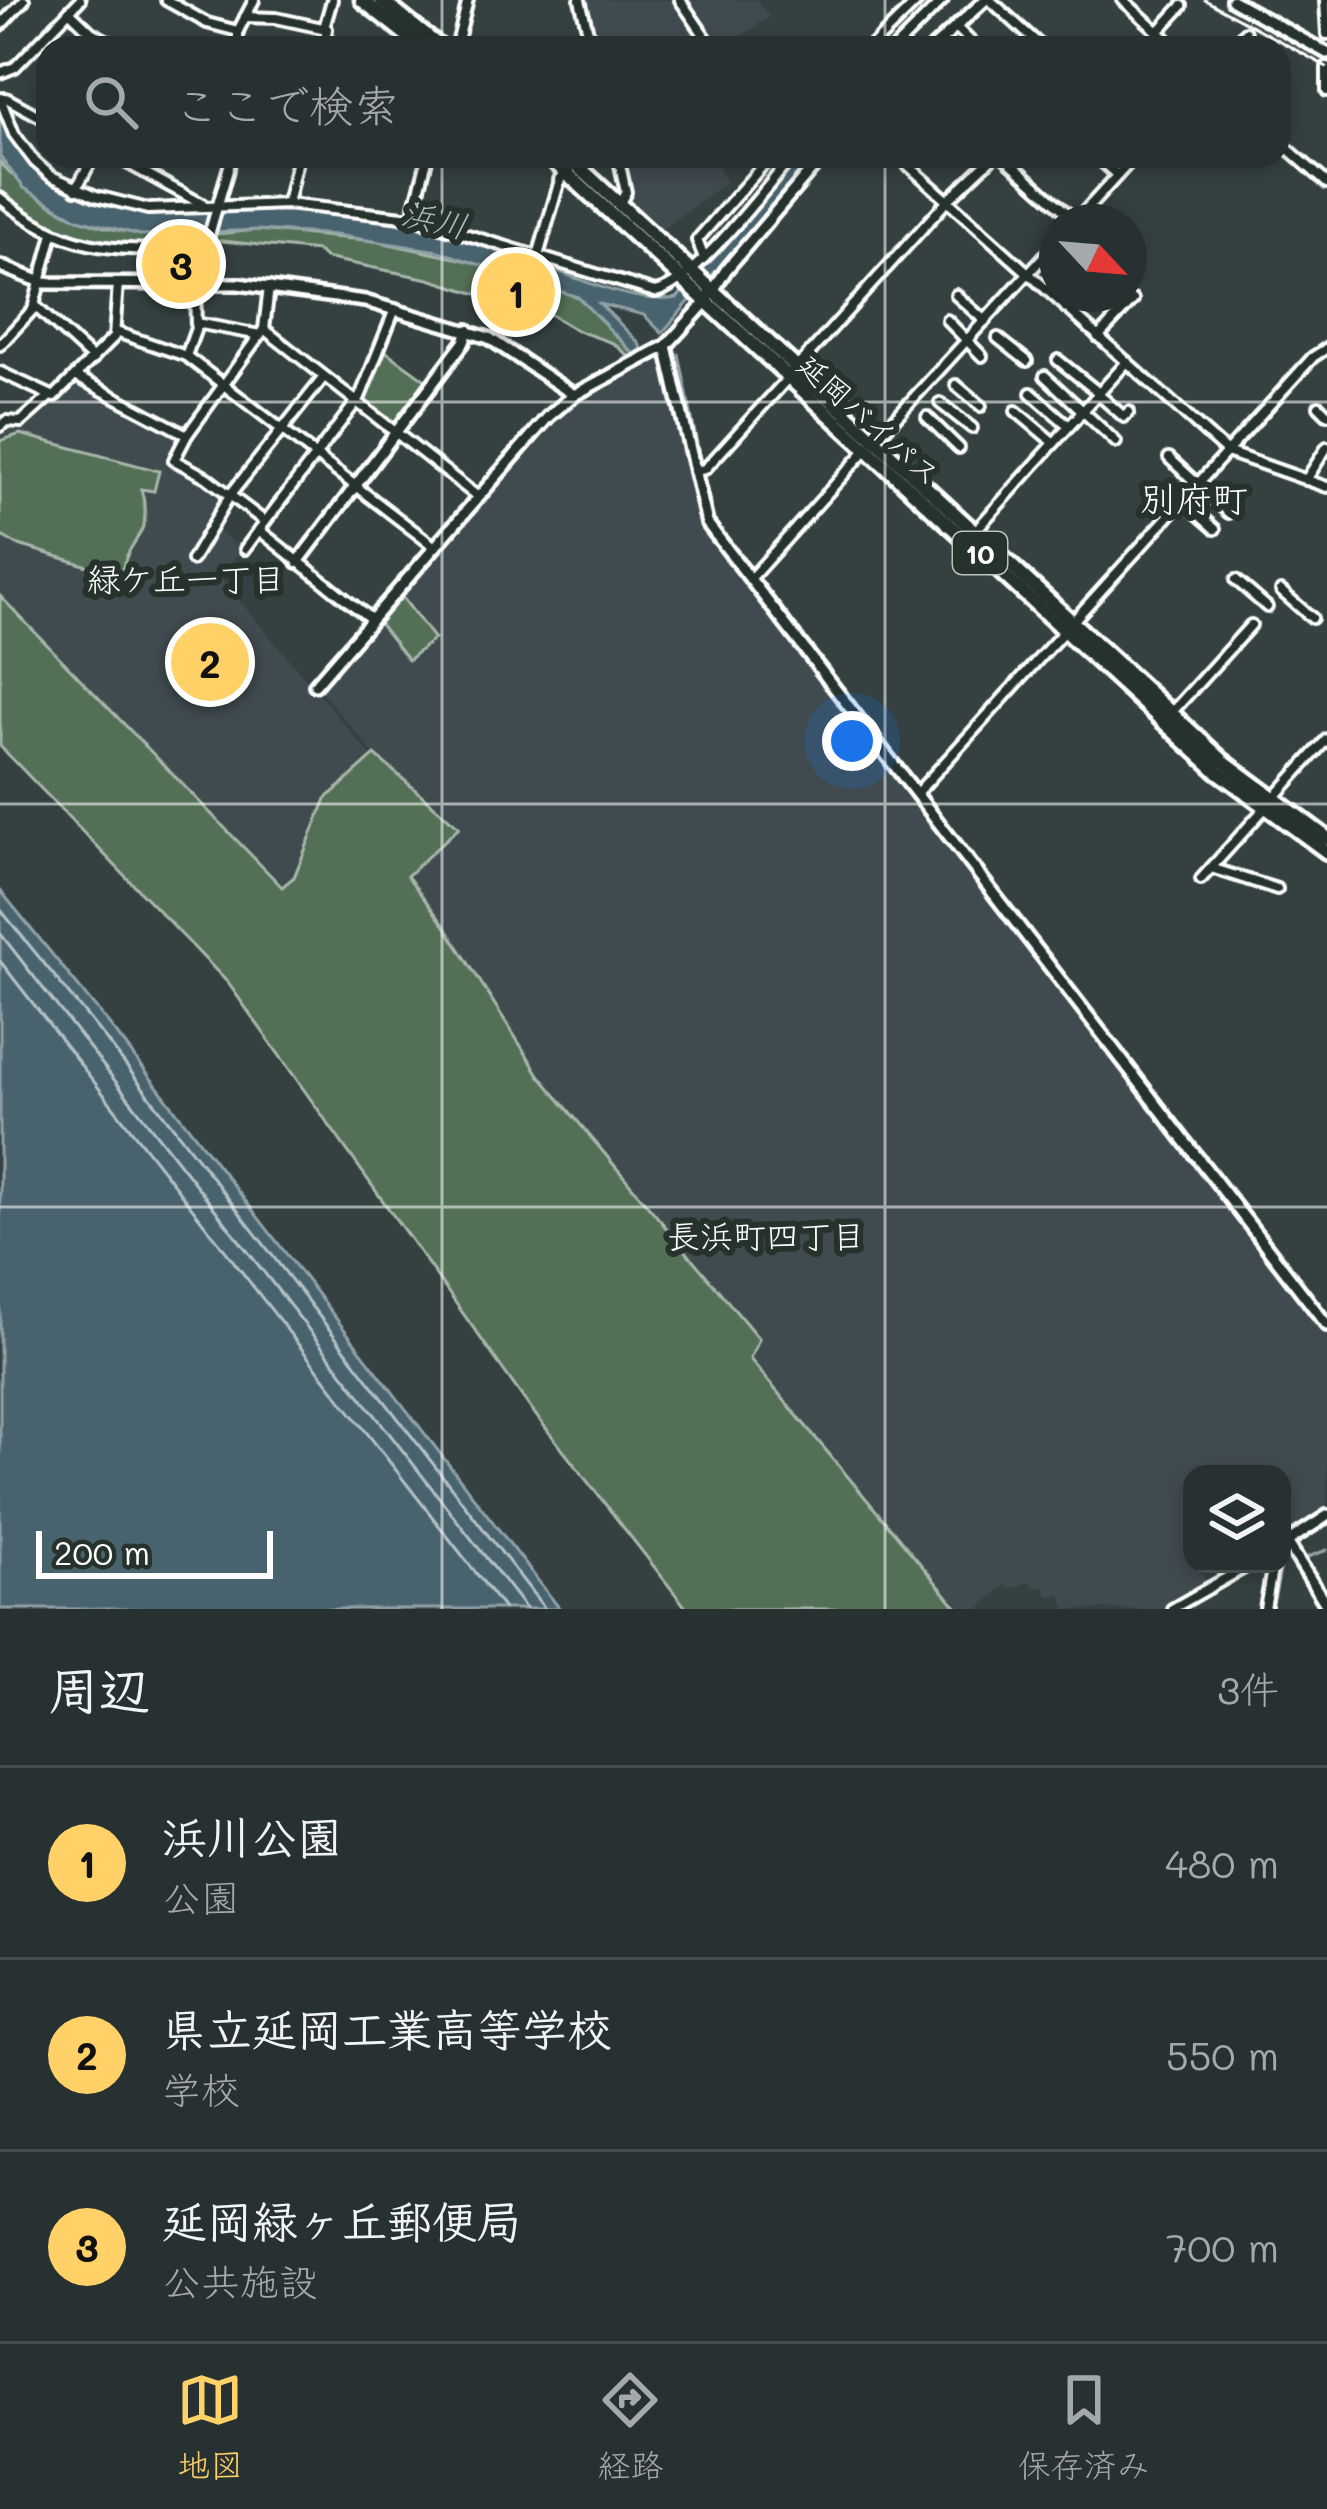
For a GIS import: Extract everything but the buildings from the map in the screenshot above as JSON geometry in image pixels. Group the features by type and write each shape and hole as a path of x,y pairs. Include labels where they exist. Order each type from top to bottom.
{"highway":[{"path":"362,0 408,36"},
{"path":"380,0 426,36"},
{"name":"延岡バイパス","path":"573,168 1069,627 1327,852"},
{"name":"延岡バイパス","path":"574,168 620,203 689,276"},
{"name":"延岡バイパス","path":"871,445 974,532 1216,770 1327,838"}],"street":[{"path":"0,26 24,0"},
{"path":"45,36 80,0"},
{"path":"166,0 207,23 238,31"},
{"path":"238,36 254,0"},
{"path":"324,28 332,0"},
{"path":"459,36 468,0"},
{"path":"580,0 589,36"},
{"path":"680,0 705,36"},
{"path":"882,36 919,0"},
{"path":"907,36 943,0"},
{"path":"946,36 987,0 1029,36"},
{"path":"1123,0 1162,36"},
{"path":"1232,0 1327,52"},
{"path":"1261,0 1263,17"},
{"path":"1325,0 1327,34"},
{"path":"1158,32 1182,6"},
{"path":"69,11 99,36"},
{"path":"245,17 324,28 326,36"},
{"path":"956,27 965,36"},
{"path":"1242,36 1245,32"},
{"path":"0,73 15,67 36,45"},
{"path":"1327,67 1327,91"},
{"path":"36,114 0,99 14,134 36,163"},
{"path":"1291,152 1327,183"},
{"path":"44,168 76,189 148,209 286,204 412,218 655,292 689,276 783,168"},
{"path":"76,189 87,168"},
{"path":"135,168 203,206"},
{"path":"186,356 196,323 196,283 228,168"},
{"path":"286,204 295,168"},
{"path":"412,218 425,168"},
{"path":"538,256 569,168"},
{"path":"620,203 626,192 621,168"},
{"path":"704,258 697,240 760,168"},
{"path":"315,685 548,417 574,395 665,346 813,168"},
{"path":"911,168 1039,284"},
{"path":"694,471 705,469 981,168"},
{"path":"1016,168 1056,204"},
{"path":"1109,168 1118,176"},
{"path":"1092,204 1125,168"},
{"path":"0,198 53,234 82,244 124,250 206,244"},
{"path":"0,345 36,306 53,234"},
{"path":"751,578 1039,262"},
{"path":"0,266 40,282 269,286 395,309 468,330 508,349 574,395"},
{"path":"0,372 54,398 116,332 118,283"},
{"path":"269,286 262,332 174,460 230,495 298,562 372,620"},
{"path":"956,295 985,321"},
{"path":"36,306 93,359"},
{"path":"245,549 356,402 395,309"},
{"path":"1070,312 1227,452 1327,487"},
{"path":"1098,337 1122,312"},
{"path":"947,320 952,333 968,340 982,356"},
{"path":"196,323 262,332 478,497"},
{"path":"298,562 464,342 468,330"},
{"path":"116,332 186,356 435,547"},
{"path":"998,338 1027,361"},
{"path":"665,346 707,523 1327,1325"},
{"path":"917,794 1313,357 1327,348"},
{"path":"1058,360 1124,417 1129,412"},
{"path":"974,532 1127,362"},
{"path":"192,560 230,495 324,376"},
{"path":"1045,376 1116,442"},
{"path":"76,377 187,435"},
{"path":"956,385 981,406"},
{"path":"1031,393 1069,427"},
{"path":"0,426 7,421 21,422 50,396"},
{"path":"940,403 972,428"},
{"path":"1016,411 1054,443"},
{"path":"927,417 959,448"},
{"path":"1306,480 1327,447"},
{"path":"1168,458 1229,513"},
{"path":"1183,501 1215,529"},
{"path":"1236,580 1267,607"},
{"path":"1281,591 1312,618"},
{"path":"1171,714 1251,625"},
{"path":"1201,879 1327,739"},
{"path":"1211,868 1277,889"},
{"path":"1291,1540 1327,1516"},
{"path":"1291,1556 1327,1606"},
{"path":"1172,1609 1235,1573"},
{"path":"1264,1609 1272,1573"}],"shaded area":[{"path":"583,0 677,0 701,36 591,36"},
{"path":"683,0 757,0 769,17 741,36 708,36"},
{"path":"622,168 719,168 726,182 661,230 630,205"},
{"path":"658,360 667,363 703,523 873,743 965,872 1088,1021 1327,1334 1327,1510 1291,1533 1291,1465 1183,1465 1183,1573 1202,1573 1210,1586 1168,1609 1066,1609 1061,1594 1049,1596 1044,1586 1034,1588 1030,1581 1011,1589 1005,1585 978,1609 958,1609 750,1358 759,1339 540,1075 445,926 406,875 458,827 375,755 319,689 560,413"},
{"path":"76,382 181,435 168,463 226,497 211,526 241,549 220,578 373,758 326,799 294,877 283,887 0,596 0,434 7,427 21,428"}],"green space":[{"path":"0,162 44,200 93,224 146,234 204,234 197,246 168,246 116,244 70,234 0,194"},
{"path":"258,230 375,241 474,262 578,297 634,354 630,357 613,343 508,298 325,258 317,251 213,240 215,234"},
{"path":"384,350 427,381 393,426 363,403"},
{"path":"20,434 159,471 154,491 141,489 143,528 121,576 0,535 0,441"},
{"path":"0,596 282,887 294,877 326,799 375,755 459,827 407,876 445,926 540,1076 759,1339 750,1359 958,1609 687,1609 531,1409 228,983 0,746"},
{"path":"402,597 434,639 408,660 379,623"}],"water":[{"path":"0,116 16,147 38,171 98,203 155,213 296,212 386,221 479,243 610,290 656,299 677,298 787,168 805,168 662,333 644,315 600,304 638,342 642,349 634,354 578,297 438,251 335,235 258,230 140,235 78,219 24,188 0,157"},
{"path":"0,890 116,1033 560,1609 0,1609"}],"waterway":[{"path":"679,354 701,463"},
{"path":"704,477 713,518"},
{"path":"721,530 752,572"},
{"path":"767,592 773,600"},
{"path":"782,612 822,664"},
{"path":"831,675 836,681"},
{"path":"843,690 878,736"},
{"path":"914,782 917,787"},
{"path":"923,795 926,798"},
{"path":"932,805 992,884"},
{"path":"998,891 1003,897"},
{"path":"1005,900 1084,1002"},
{"path":"1089,1008 1105,1029"},
{"path":"1112,1039 1135,1069"},
{"path":"1142,1077 1181,1128"},
{"path":"1189,1139 1193,1144"},
{"path":"1196,1148 1272,1246"},
{"path":"1317,1305 1327,1318"},
{"path":"1305,1558 1327,1550"},
{"path":"1272,1609 1280,1573"}],"railway":[{"path":"1205,0 1271,36"},
{"path":"1291,47 1327,67"}],"place":[{"name":"延岡緑ヶ丘郵便局","path":"181,264"},
{"name":"浜川公園","path":"516,292"},
{"name":"県立延岡工業高等学校","path":"210,662"}],"district":[{"name":"別府町","path":"1194,497"},
{"name":"緑ケ丘一丁目","path":"186,577"},
{"name":"長浜町四丁目","path":"766,1234"}],"water label":[{"name":"浜川","path":"435,218"}]}
